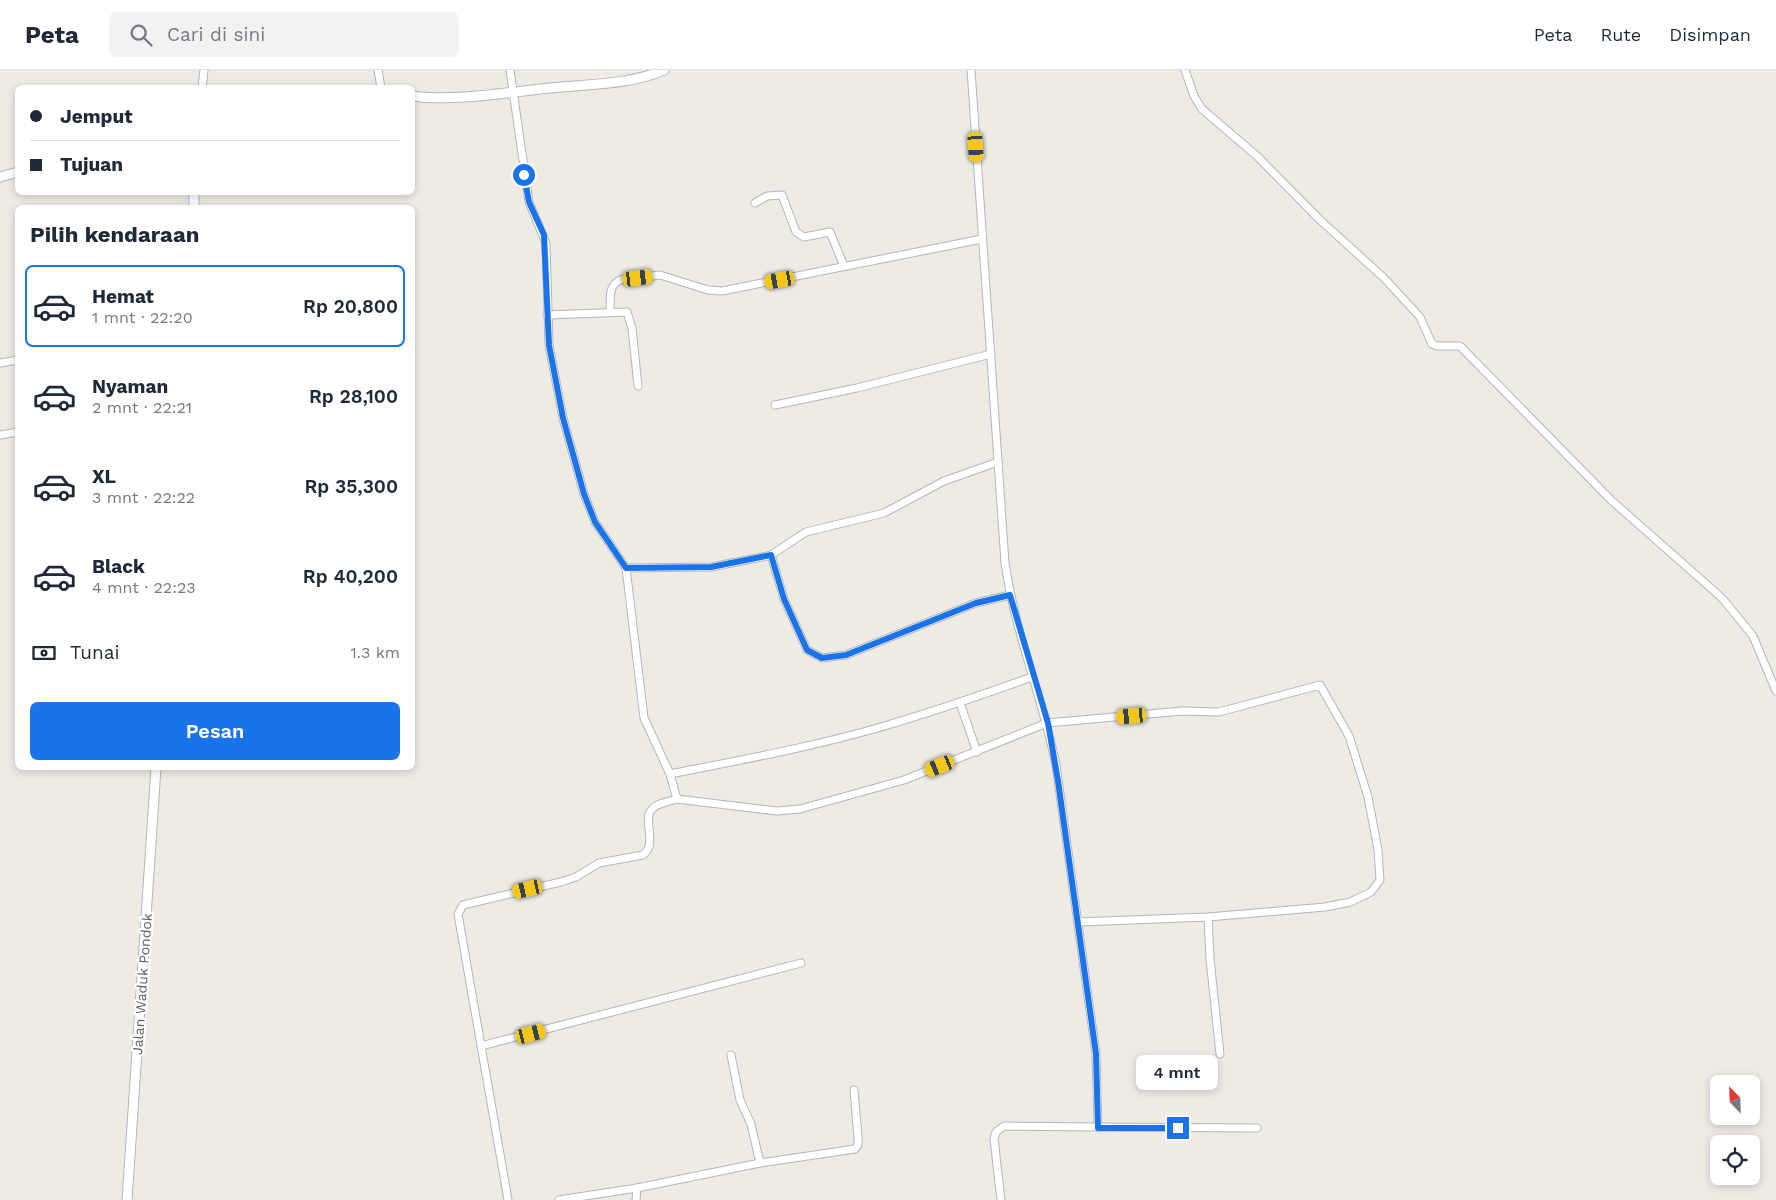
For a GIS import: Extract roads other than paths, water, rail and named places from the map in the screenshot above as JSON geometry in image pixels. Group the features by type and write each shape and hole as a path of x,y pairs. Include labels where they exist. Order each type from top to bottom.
{"street":[{"path":"202,85 204,70"},
{"path":"378,70 380,85"},
{"path":"510,70 529,202 546,242 546,315 549,345 563,418 584,494 600,531 626,568 644,718 670,774 677,800"},
{"path":"415,96 429,98 512,92 648,77 664,70"},
{"path":"971,70 998,462 1010,595 1032,677 1048,723 1066,830 1096,1054 1098,1128"},
{"path":"1185,70 1194,96 1202,109 1258,158 1319,220 1384,278 1420,317 1432,344 1440,347 1460,346 1611,500 1716,592 1754,636 1776,691"},
{"path":"0,176 15,173"},
{"path":"755,203 772,195 782,195 796,232 804,237 830,232 844,266"},
{"path":"610,312 611,290 614,283 620,280 660,275 708,290 722,291 982,239"},
{"path":"546,315 624,311 629,315 638,386"},
{"path":"775,405 857,388 991,354"},
{"path":"0,363 15,360"},
{"path":"0,434 15,432"},
{"path":"626,568 711,567 771,555 806,532 884,513 944,481 998,462"},
{"path":"771,555 784,599 807,650 822,658 846,655 976,603 1010,595"},
{"path":"670,774 753,758 879,728 960,703 1032,677"},
{"path":"508,1200 458,914 463,905 570,879 599,863 643,855 650,844 648,819 651,809 663,802 677,800 777,811 800,809 904,780 1048,723 1182,712 1220,712 1315,685 1320,685 1323,688 1349,736 1368,797 1378,850 1380,880 1371,892 1350,902 1325,907 1208,917 1078,922"},
{"path":"960,703 977,752"},
{"name":"Jalan Waduk Pondok","path":"127,1200 156,770"},
{"path":"1208,917 1210,959 1220,1054"},
{"path":"481,1046 801,963"},
{"path":"731,1055 740,1100 751,1124 760,1163"},
{"path":"559,1200 636,1188 760,1163 847,1151 857,1147 854,1090"},
{"path":"1001,1200 994,1139 999,1128 1004,1126 1257,1128"},
{"path":"636,1188 636,1200"}]}
